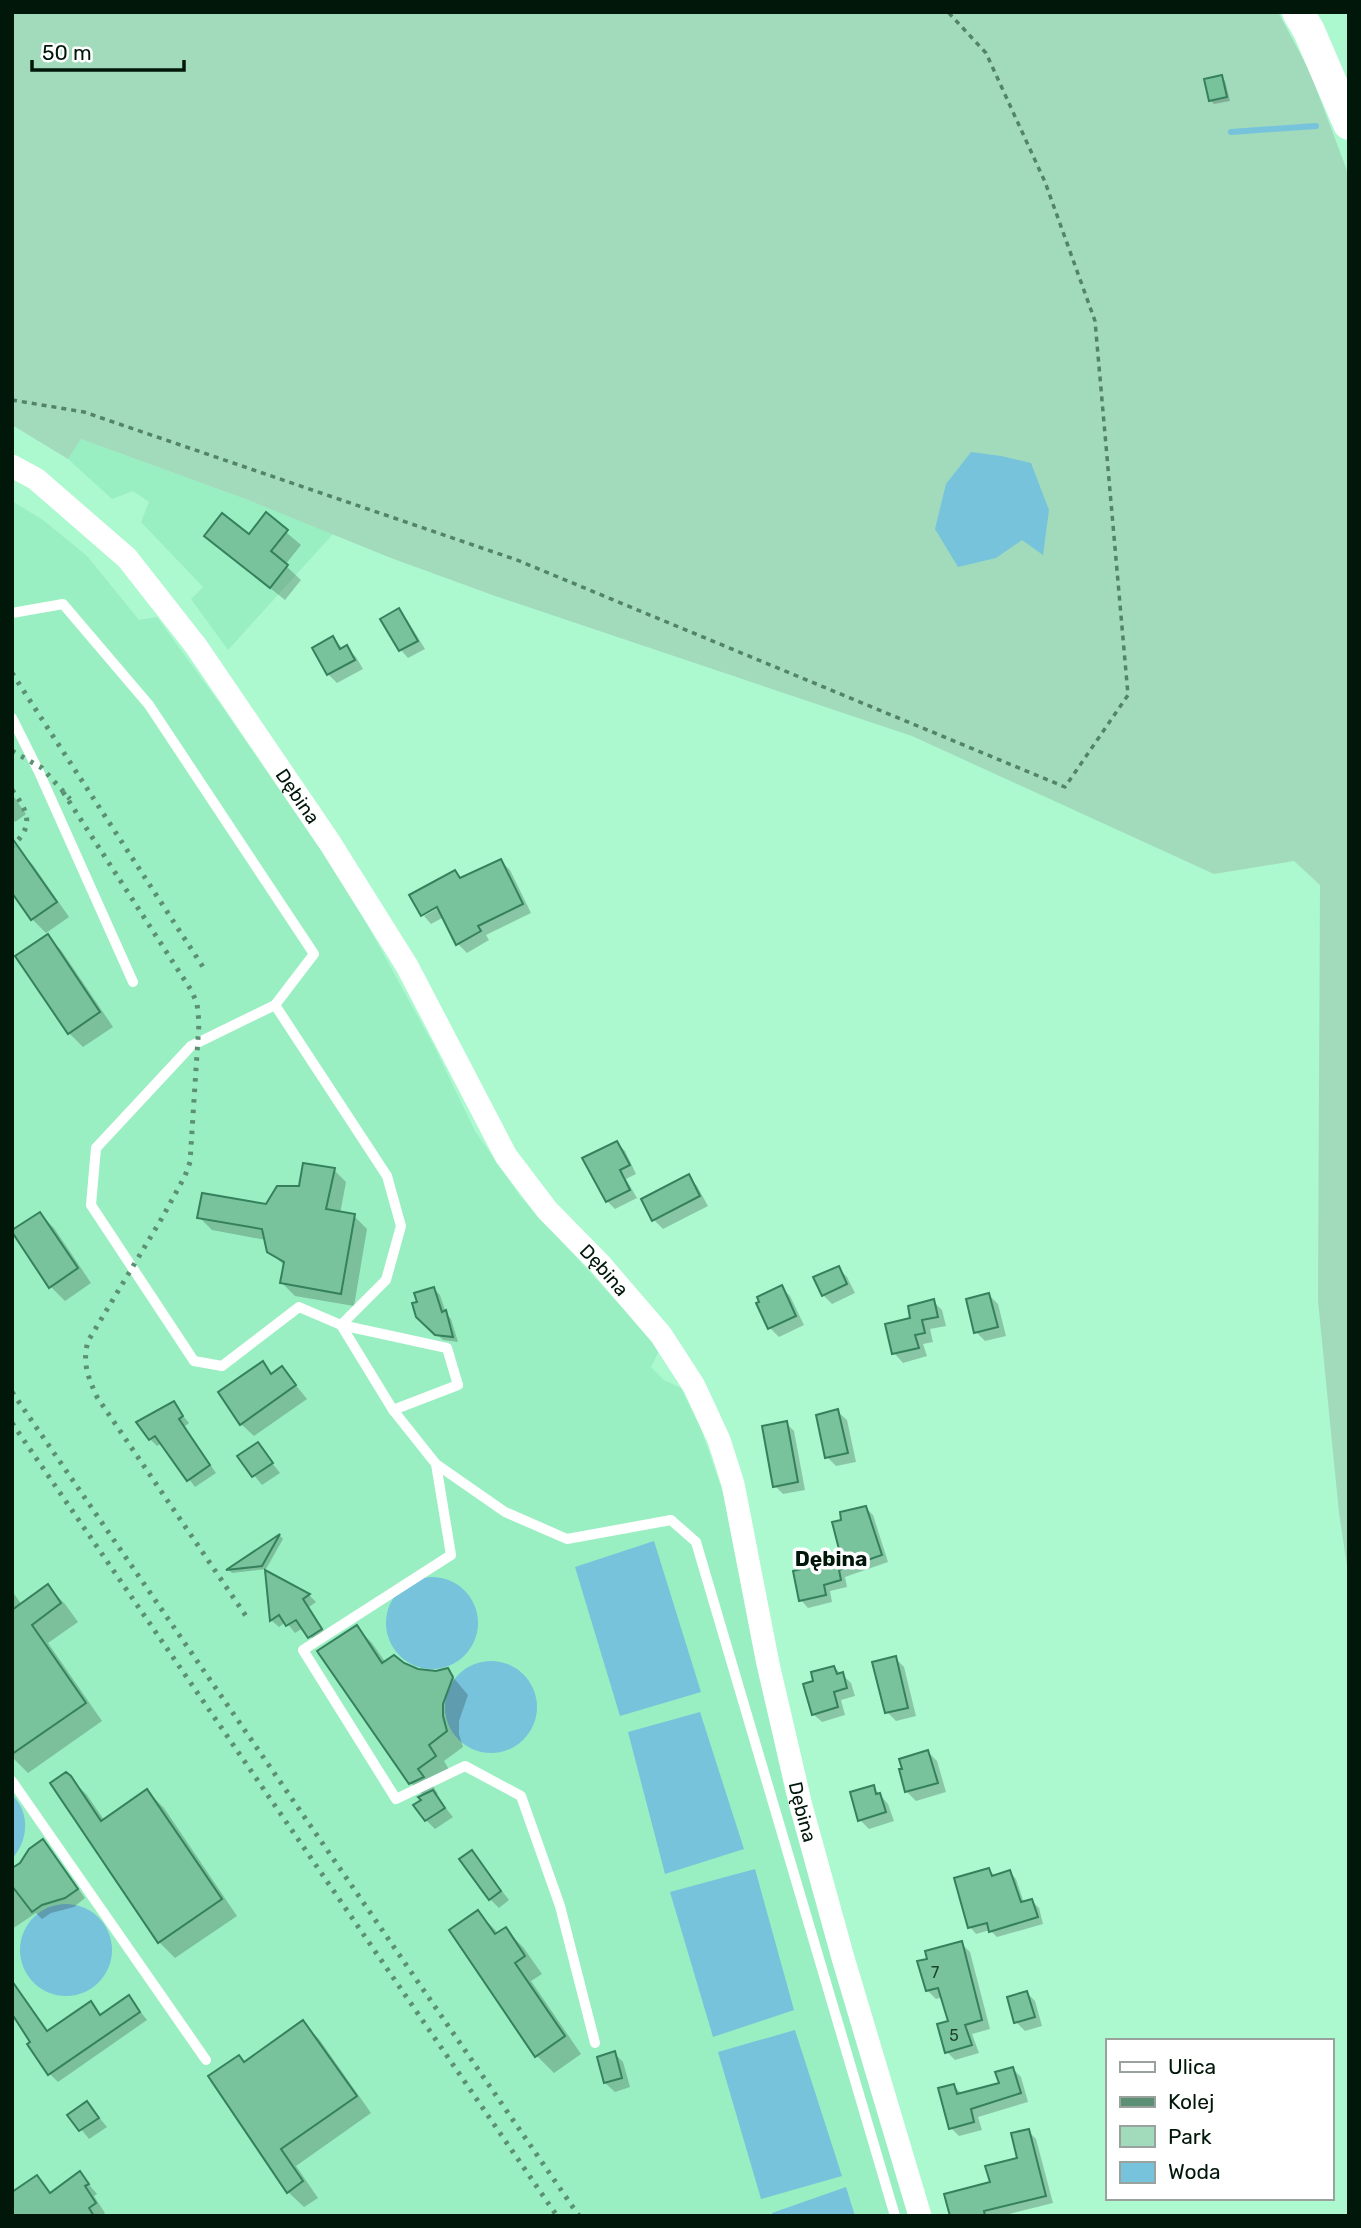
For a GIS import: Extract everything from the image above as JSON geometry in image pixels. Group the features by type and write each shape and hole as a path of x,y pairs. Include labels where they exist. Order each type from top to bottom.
{"main road":[{"path":"1298,12 1309,31 1349,124"}],"street":[{"name":"Dębina","path":"12,466 36,479 127,558 195,646 330,843 407,966 506,1156 547,1210 600,1264 661,1335 694,1385 719,1440 733,1484 768,1664 801,1806 920,2216"}],"lane":[{"path":"12,613 63,604 149,705 314,954 275,1005 191,1045 96,1148 91,1205 194,1361 222,1366 299,1307 341,1325 447,1348 458,1385 393,1410"},
{"path":"12,718 45,784 132,982"},
{"path":"275,1005 387,1176 401,1226 386,1280 341,1325"},
{"path":"341,1325 393,1410 436,1464 505,1512 567,1539 671,1520 696,1542 895,2216"},
{"path":"436,1464 451,1555 303,1650 396,1799 465,1766 521,1796 560,1906 595,2043"},
{"path":"12,1781 206,2060"}],"path":[{"path":"12,400 84,412 517,560 1065,787 1128,695 1095,321 1045,182 986,53 948,12"}],"shaded area":[{"path":"81,439 333,534 228,650 191,599 203,587 141,522 149,502 133,491 112,499 68,459"},
{"path":"12,501 43,520 87,556 139,620 157,617 346,886 434,1046 475,1131 520,1196 660,1349 651,1367 664,1380 681,1388 701,1429 723,1493 785,1792 910,2216 12,2216"}],"green space":[{"path":"12,12 1278,12 1310,72 1349,182 1349,1579 1339,1513 1318,1301 1320,885 1294,861 1214,874 912,736 498,597 391,558 248,500 81,439 68,459 12,425"}],"water":[{"path":"971,452 1031,463 1049,510 1043,555 1022,540 996,558 958,567 935,529 946,484"},
{"path":"654,1541 701,1692 620,1716 575,1567"},
{"path":"432,1577 450,1581 464,1591 474,1605 478,1623 474,1641 464,1655 450,1665 432,1669 414,1665 400,1655 390,1641 386,1623 390,1605 400,1591 414,1581"},
{"path":"491,1661 517,1669 529,1681 537,1707 529,1733 517,1745 491,1753 465,1745 453,1733 445,1707 453,1681 465,1669"},
{"path":"700,1712 744,1849 665,1874 628,1732"},
{"path":"12,1795 22,1810 25,1827 21,1844 12,1859"},
{"path":"755,1869 794,2010 713,2037 670,1892"},
{"path":"66,1904 84,1908 98,1918 108,1932 112,1950 108,1968 98,1982 84,1992 66,1996 48,1992 34,1982 24,1968 20,1950 24,1932 34,1918 48,1908"},
{"path":"795,2030 842,2176 761,2199 718,2052"},
{"path":"846,2187 855,2216 773,2216 772,2213"}],"building":[{"path":"1222,75 1227,97 1209,101 1204,79"},
{"path":"266,512 288,530 271,551 288,565 270,588 204,536 222,513 249,534"},
{"path":"399,608 418,641 399,651 380,619"},
{"path":"333,636 340,649 347,645 355,660 327,675 312,648"},
{"path":"12,838 57,902 31,920 12,893"},
{"path":"501,859 523,904 478,926 481,931 456,945 437,907 421,916 409,895 455,870 460,878"},
{"path":"48,934 100,1012 68,1034 15,956"},
{"path":"617,1141 630,1165 620,1170 630,1190 606,1202 582,1158"},
{"path":"303,1163 335,1168 326,1209 355,1214 341,1294 280,1283 284,1262 267,1252 262,1229 197,1218 202,1193 266,1204 277,1186 299,1186"},
{"path":"689,1174 700,1196 652,1221 641,1199"},
{"path":"40,1212 78,1268 49,1288 12,1232"},
{"path":"839,1266 847,1284 822,1296 813,1277"},
{"path":"782,1285 796,1316 768,1329 756,1303 759,1302 757,1297"},
{"path":"434,1287 442,1312 446,1310 453,1337 435,1335 416,1317 412,1303 417,1302 414,1293"},
{"path":"989,1293 998,1327 974,1333 966,1299"},
{"path":"934,1299 938,1317 922,1320 925,1333 915,1335 919,1348 892,1354 885,1324 910,1318 908,1306"},
{"path":"263,1361 271,1374 282,1366 296,1385 240,1425 218,1392"},
{"path":"174,1401 183,1416 179,1419 210,1465 187,1481 155,1436 149,1440 136,1422"},
{"path":"838,1409 848,1453 825,1458 816,1415"},
{"path":"787,1421 798,1482 773,1487 762,1426"},
{"path":"258,1442 273,1463 252,1477 237,1456"},
{"path":"866,1506 882,1555 839,1570 841,1580 824,1585 826,1595 799,1601 793,1571 805,1568 803,1562 840,1553 832,1522 841,1520 840,1512"},
{"path":"280,1534 262,1566 226,1570"},
{"path":"265,1570 310,1594 303,1599 322,1629 308,1638 296,1620 286,1626 279,1615 270,1621"},
{"path":"48,1584 61,1603 32,1625 86,1703 12,1754 12,1610"},
{"path":"357,1625 382,1663 394,1655 418,1669 436,1671 448,1668 453,1677 443,1704 447,1731 429,1745 436,1756 418,1769 424,1777 409,1784 317,1651"},
{"path":"896,1656 908,1708 885,1713 872,1662"},
{"path":"834,1666 837,1674 843,1672 847,1688 834,1692 838,1707 812,1715 803,1684 813,1681 811,1672"},
{"path":"928,1750 938,1783 905,1792 899,1759"},
{"path":"66,1772 101,1821 147,1789 222,1899 158,1943 50,1783"},
{"path":"874,1785 876,1794 880,1793 886,1812 858,1821 850,1792"},
{"path":"433,1790 445,1808 425,1821 413,1805 421,1800 418,1797"},
{"path":"43,1839 78,1889 65,1898 42,1905 32,1912 12,1886 12,1868 20,1863 29,1849"},
{"path":"472,1850 501,1891 489,1900 459,1859"},
{"path":"989,1868 992,1876 1010,1870 1021,1902 1032,1899 1038,1917 989,1932 987,1923 968,1928 954,1878"},
{"path":"478,1910 495,1934 506,1927 525,1956 515,1963 565,2036 535,2057 449,1930"},
{"path":"962,1941 982,2020 965,2025 972,2045 945,2053 937,2024 948,2021 938,1988 926,1991 917,1961 927,1959 925,1951"},
{"path":"12,1981 47,2031 91,2001 100,2015 129,1995 140,2012 48,2075 27,2044 30,2042 12,2014"},
{"path":"1027,1991 1035,2017 1014,2023 1007,1997"},
{"path":"303,2020 357,2096 281,2149 303,2181 287,2193 208,2076 239,2055 244,2062"},
{"path":"615,2051 622,2078 604,2083 597,2057"},
{"path":"1013,2067 1021,2093 971,2109 974,2122 949,2129 938,2088 954,2084 957,2094 999,2083 995,2072"},
{"path":"87,2101 99,2118 79,2131 67,2115"},
{"path":"1029,2129 1046,2196 984,2211 985,2216 950,2216 944,2194 990,2182 985,2166 1017,2158 1011,2133"},
{"path":"80,2171 89,2184 85,2186 96,2203 89,2208 94,2216 12,2216 12,2192 37,2175 50,2193"}],"waterway":[{"path":"1231,132 1316,126"}],"railway":[{"path":"12,673 203,967"},
{"path":"12,751 42,768 70,799"},
{"path":"12,790 27,818 24,832 12,846"},
{"path":"63,792 191,990 197,1003 199,1023 190,1162 162,1218 88,1341 87,1370 97,1397 248,1619"},
{"path":"12,1392 579,2216"},
{"path":"12,1423 557,2216"}],"district":[{"name":"Dębina","path":"831,1559"}]}
